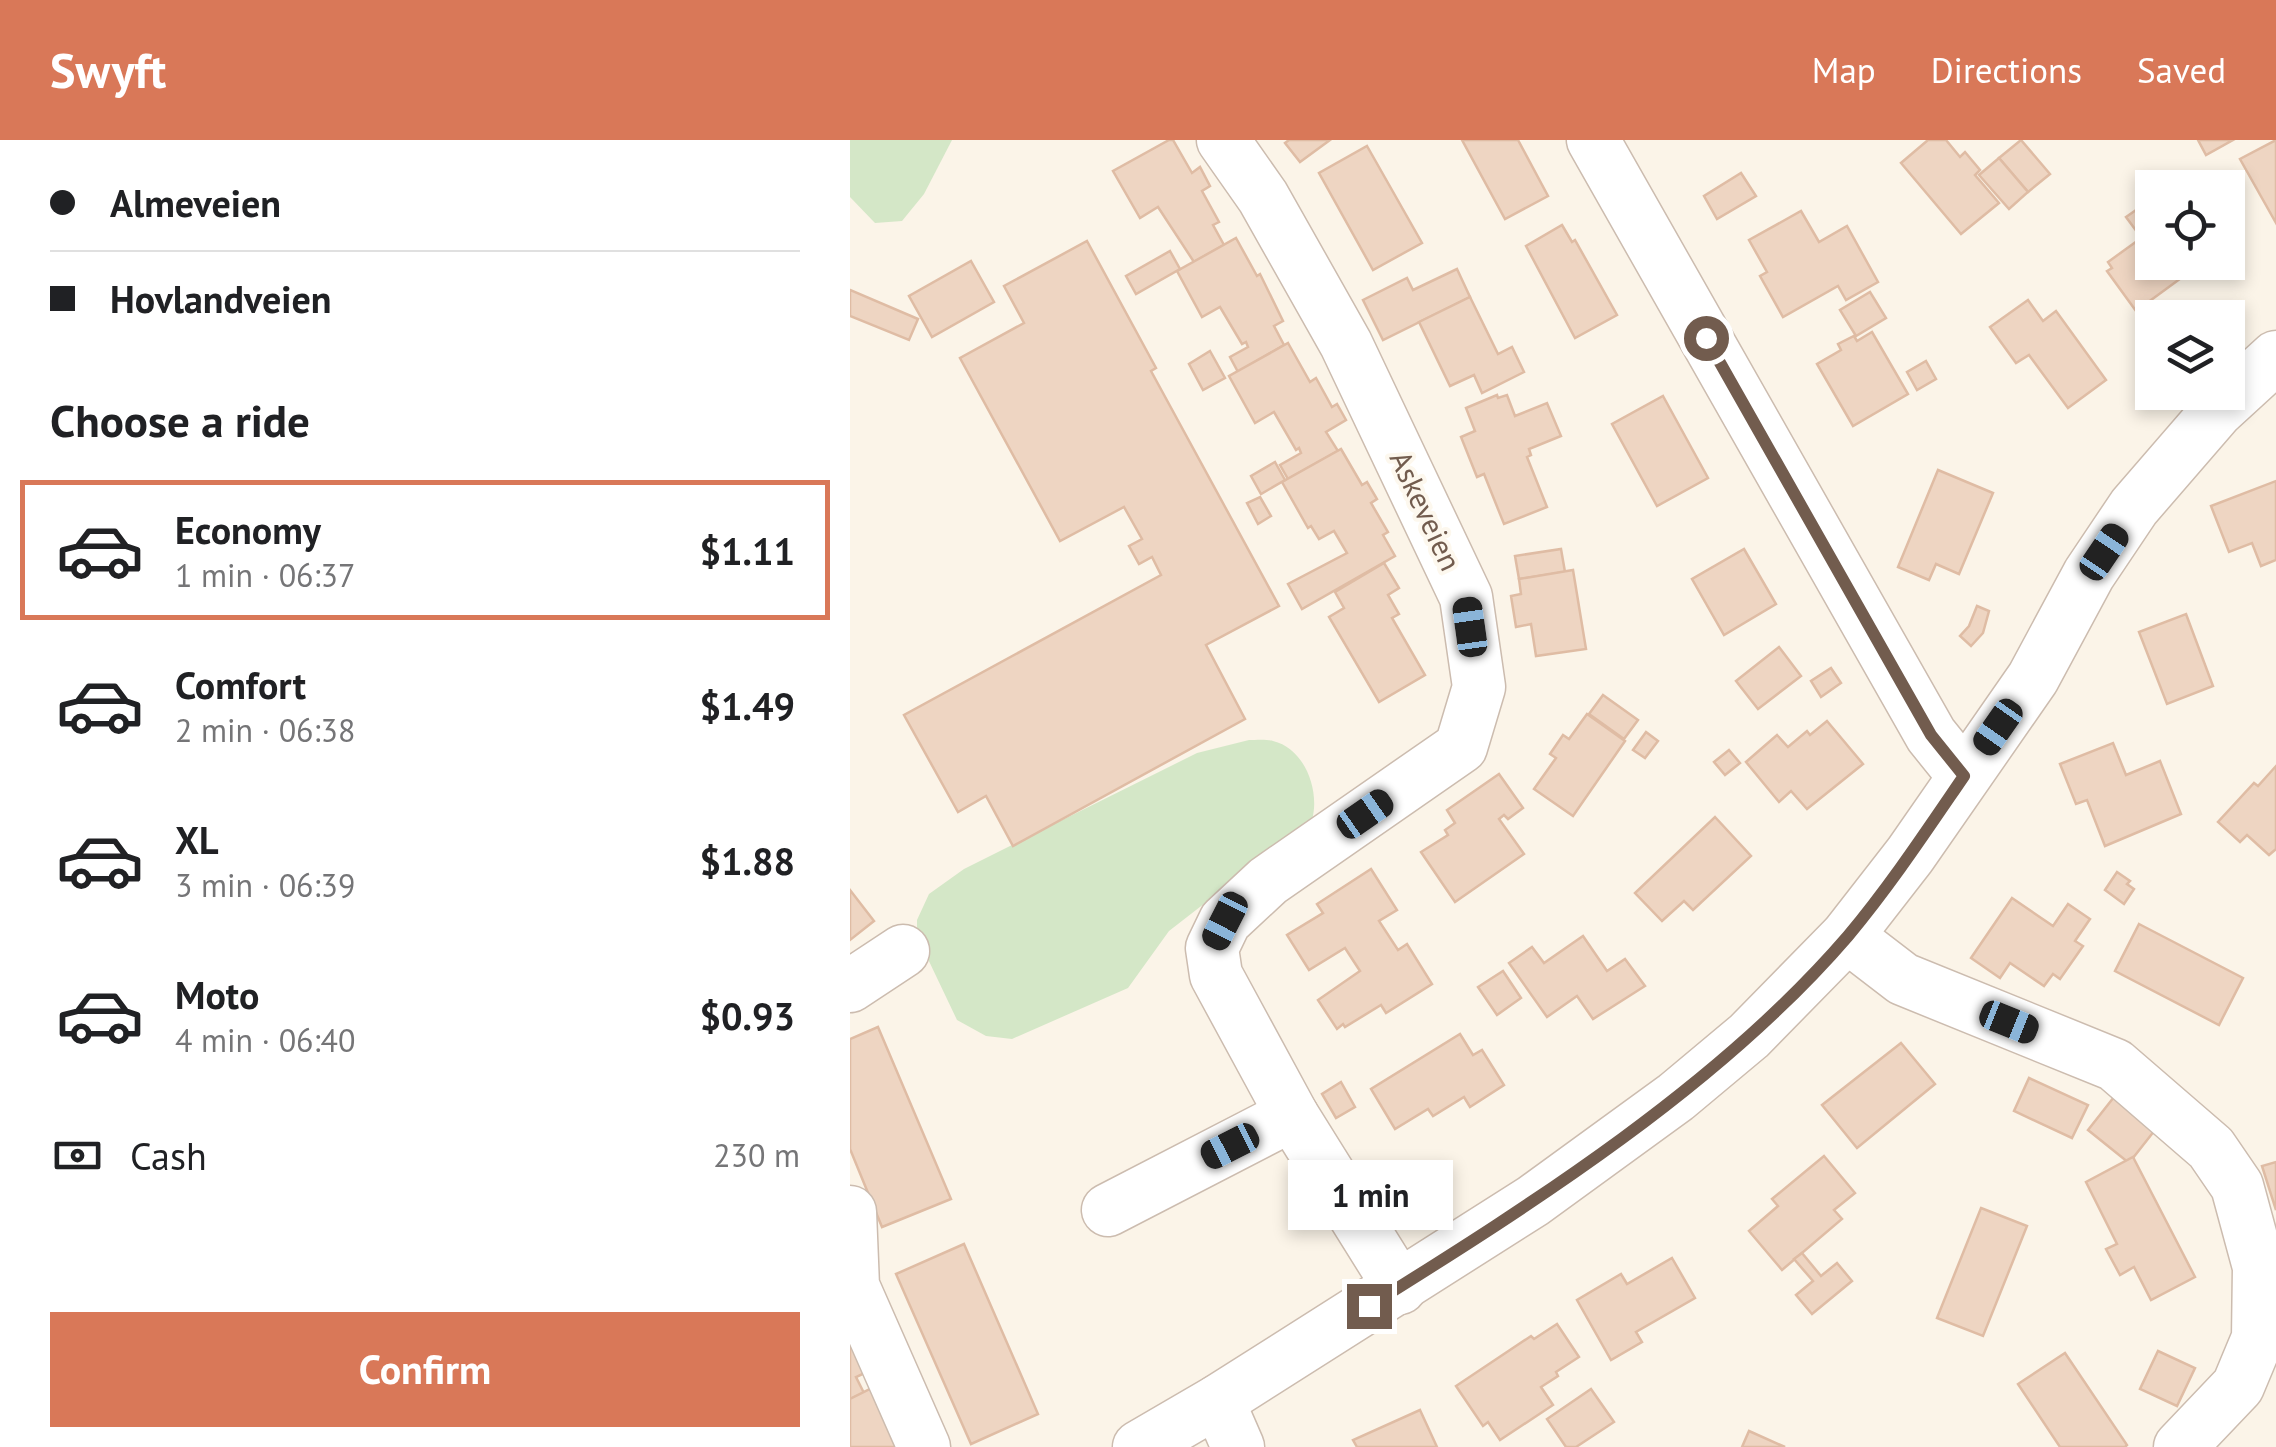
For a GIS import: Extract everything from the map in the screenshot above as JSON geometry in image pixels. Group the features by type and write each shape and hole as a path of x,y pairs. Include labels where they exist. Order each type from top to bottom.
{"street":[{"name":"Askeveien","path":"1223,140 1263,197 1346,344 1466,596 1479,687 1461,747 1268,881 1225,921 1212,948 1216,975 1292,1115 1400,1288"},
{"path":"1593,140 1931,735 1964,776"},
{"path":"1139,1447 1228,1424 1400,1288 1533,1202 1676,1097 1749,1036 1847,936 1910,855 2033,678 2089,574 2134,507 2217,411 2276,357"},
{"path":"1847,936 1903,978 2115,1065 2212,1148 2237,1186 2259,1267 2258,1338 2238,1386 2180,1447"},
{"path":"850,986 904,951"},
{"path":"1108,1210 1292,1115"},
{"path":"850,1212 853,1286 924,1447"}],"green space":[{"path":"850,140 952,140 924,194 902,221 875,223 850,197"},
{"path":"1249,740 1270,740 1302,762 1312,785 1312,820 1169,931 1128,988 1012,1039 986,1036 957,1020 917,936 917,920 929,894 964,869 1197,753"}],"building":[{"path":"1173,140 1192,173 1200,167 1210,186 1202,191 1219,222 1213,225 1224,245 1194,262 1158,207 1140,218 1113,171"},
{"path":"1330,140 1300,162 1285,143"},
{"path":"1462,140 1518,140 1548,196 1505,219"},
{"path":"1928,140 1946,140 1960,157 1965,152 1980,170 1975,175 1999,203 1961,234 1901,163"},
{"path":"2021,140 2050,174 2028,192 1999,158"},
{"path":"2198,140 2233,140 2206,155"},
{"path":"2276,140 2276,223 2240,159"},
{"path":"1367,146 1422,243 1373,270 1319,173"},
{"path":"1999,158 2028,192 2009,209 1979,175"},
{"path":"1741,173 1756,196 1717,219 1704,196"},
{"path":"1801,211 1819,242 1847,226 1878,282 1846,300 1838,286 1783,317 1760,276 1767,272 1749,240"},
{"path":"2135,211 2135,229 2126,217"},
{"path":"1562,225 1572,242 1575,240 1617,315 1575,338 1526,246"},
{"path":"1236,238 1257,276 1260,274 1283,321 1274,326 1284,345 1238,372 1230,357 1248,347 1246,342 1242,344 1220,307 1202,317 1177,271"},
{"path":"1087,241 1156,368 1151,371 1279,606 1206,645 1245,719 1013,846 986,796 958,812 904,715 1161,575 1152,557 1139,564 1129,546 1142,539 1124,507 1060,541 960,358 1024,323 1004,286"},
{"path":"2135,242 2135,280 2178,280 2151,300 2135,300 2135,310 2107,271 2112,268 2108,262"},
{"path":"1170,251 1180,269 1136,294 1126,276"},
{"path":"971,261 994,302 932,337 909,296"},
{"path":"1457,269 1470,297 1383,340 1363,300 1407,278 1413,290"},
{"path":"850,290 918,319 909,340 850,316"},
{"path":"1870,292 1886,318 1856,336 1840,310"},
{"path":"1470,297 1498,354 1512,347 1524,372 1482,393 1474,375 1450,386 1419,322"},
{"path":"2028,300 2043,321 2056,311 2106,380 2068,408 2029,355 2016,363 1990,327"},
{"path":"1872,332 1908,394 1853,426 1817,364 1841,350 1838,344 1854,336 1857,341"},
{"path":"1288,343 1310,382 1316,378 1332,407 1337,404 1346,420 1326,432 1338,451 1288,479 1280,465 1301,453 1299,448 1296,450 1274,412 1255,423 1229,376"},
{"path":"1210,351 1225,378 1203,390 1189,364"},
{"path":"1926,361 1936,379 1917,390 1907,372"},
{"path":"1497,395 1507,395 1515,416 1547,403 1561,436 1529,449 1531,455 1527,457 1547,507 1504,524 1484,474 1477,477 1461,437 1475,431 1466,408"},
{"path":"1663,396 1708,478 1657,506 1612,424"},
{"path":"1341,449 1362,485 1367,482 1377,499 1371,503 1388,532 1383,535 1395,556 1302,609 1288,584 1347,553 1334,531 1319,539 1311,526 1308,528 1282,482"},
{"path":"1275,462 1285,480 1261,494 1251,476"},
{"path":"1938,470 1993,493 1959,574 1936,564 1929,580 1898,567"},
{"path":"2276,481 2276,560 2261,566 2252,543 2229,552 2211,506"},
{"path":"1260,497 1271,516 1258,524 1247,503"},
{"path":"1561,549 1565,572 1519,579 1515,556"},
{"path":"1744,549 1776,604 1724,635 1692,579"},
{"path":"1384,563 1399,588 1388,595 1399,614 1392,618 1425,675 1379,702 1329,617 1344,608 1335,592"},
{"path":"1573,570 1586,649 1536,656 1531,624 1516,627 1511,596 1521,594 1519,579"},
{"path":"1977,606 1989,611 1983,633 1971,646 1960,636"},
{"path":"2186,614 2213,686 2167,704 2139,632"},
{"path":"1779,647 1801,676 1758,709 1736,681"},
{"path":"1831,668 1841,683 1821,697 1811,681"},
{"path":"1603,695 1638,720 1624,739 1589,714"},
{"path":"1587,714 1625,741 1573,816 1534,789 1556,758 1550,754 1563,735 1569,739"},
{"path":"1827,721 1863,764 1807,809 1791,791 1779,802 1746,762 1777,735 1788,747"},
{"path":"1646,732 1658,741 1645,758 1633,750"},
{"path":"2113,743 2126,775 2160,761 2181,814 2105,846 2087,800 2076,804 2060,764"},
{"path":"1729,750 1740,763 1725,775 1714,762"},
{"path":"2276,766 2276,849 2269,855 2247,835 2240,842 2218,822 2254,783 2258,786"},
{"path":"1499,774 1523,808 1508,819 1504,815 1499,819 1524,854 1455,902 1421,852 1448,835 1445,830 1455,823 1447,810"},
{"path":"1715,817 1751,856 1693,910 1684,901 1662,921 1635,893"},
{"path":"1371,869 1397,910 1379,921 1398,950 1407,944 1432,984 1386,1013 1381,1005 1337,1029 1318,1000 1360,971 1345,948 1309,970 1287,935 1323,913 1317,904"},
{"path":"2117,872 2134,889 2124,904 2105,890"},
{"path":"850,890 874,921 850,940"},
{"path":"2012,898 2053,926 2068,904 2090,919 2075,941 2083,946 2060,979 2053,974 2044,986 2010,963 2000,978 1971,958"},
{"path":"2139,924 2243,978 2219,1025 2115,971"},
{"path":"1583,936 1607,971 1625,959 1645,986 1593,1019 1577,996 1547,1017 1509,963 1532,947 1544,963"},
{"path":"1503,971 1521,998 1497,1015 1478,987"},
{"path":"878,1027 951,1199 882,1227 850,1149 850,1039"},
{"path":"1460,1034 1473,1055 1482,1050 1504,1085 1470,1107 1464,1097 1433,1116 1428,1109 1395,1129 1371,1089"},
{"path":"1901,1043 1935,1084 1857,1148 1822,1105"},
{"path":"2029,1078 2088,1105 2072,1138 2014,1111"},
{"path":"1341,1082 1355,1107 1336,1118 1322,1094"},
{"path":"2114,1097 2155,1130 2129,1163 2088,1130"},
{"path":"1824,1156 1855,1193 1834,1210 1842,1219 1782,1270 1749,1231 1778,1206 1772,1199"},
{"path":"2133,1157 2195,1277 2151,1300 2134,1267 2120,1275 2106,1249 2117,1244 2086,1182"},
{"path":"2276,1162 2276,1210 2262,1166"},
{"path":"1981,1208 2027,1226 1983,1336 1937,1318"},
{"path":"964,1244 1038,1414 971,1444 896,1274"},
{"path":"1802,1253 1821,1276 1837,1263 1852,1281 1812,1314 1796,1295 1813,1281 1794,1259"},
{"path":"1672,1258 1695,1298 1636,1332 1642,1342 1611,1360 1577,1300 1621,1274 1627,1284"},
{"path":"850,1320 867,1372 856,1377 864,1393 850,1399"},
{"path":"1557,1324 1579,1357 1541,1387 1553,1405 1500,1440 1488,1422 1483,1426 1456,1386 1531,1336 1534,1339"},
{"path":"2158,1351 2195,1368 2177,1406 2140,1389"},
{"path":"2065,1353 2125,1447 2060,1447 2018,1384"},
{"path":"874,1387 903,1447 850,1447 850,1399"},
{"path":"1591,1389 1614,1422 1576,1447 1566,1447 1547,1419"},
{"path":"1420,1410 1437,1447 1357,1447 1353,1440"},
{"path":"1749,1431 1785,1447 1742,1447"}],"route":[{"path":"1369,1306 1533,1202 1676,1097 1749,1036 1847,936 1910,855 1964,776 1931,735 1706,338"}]}
